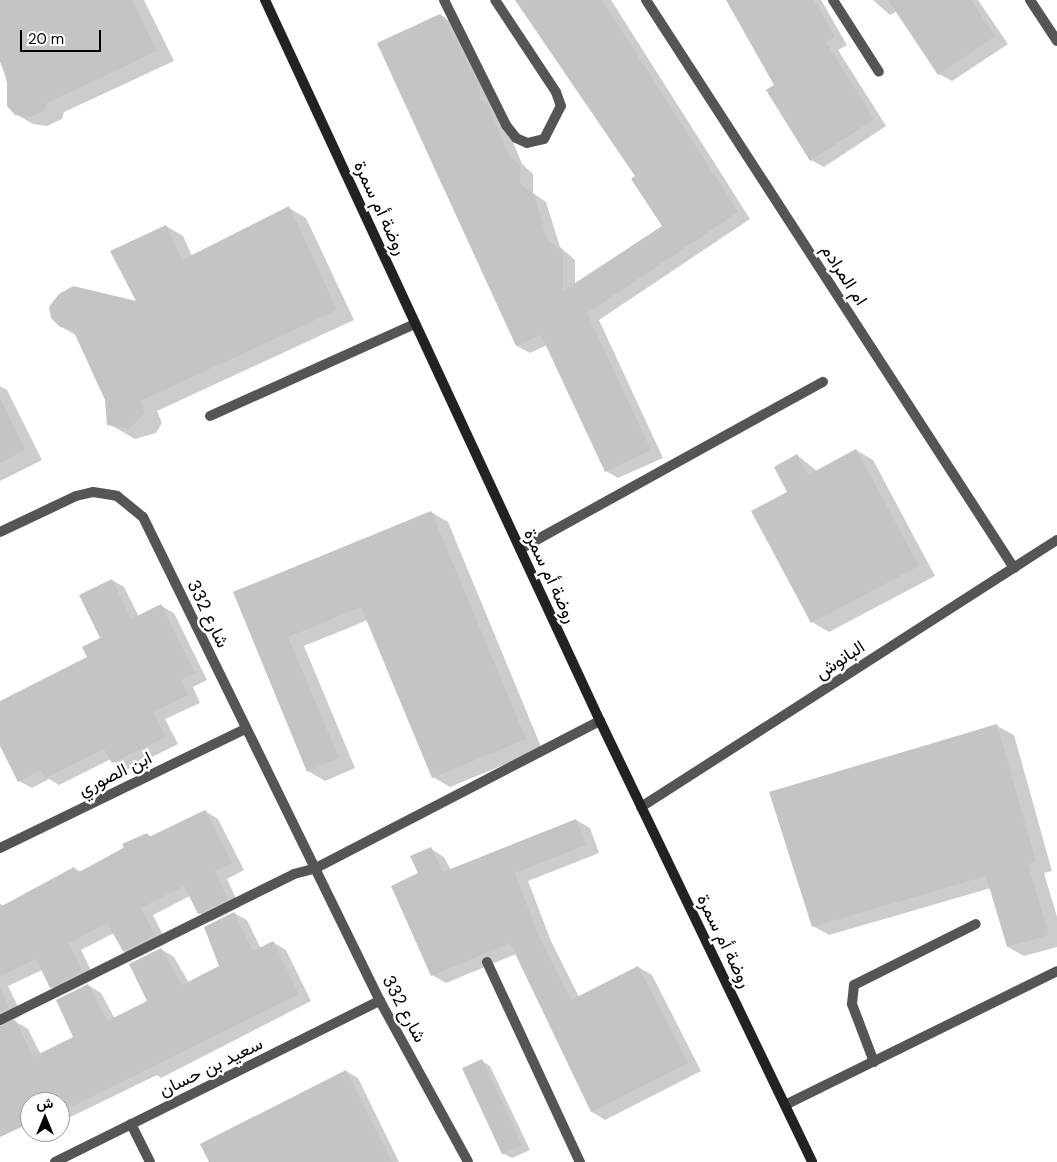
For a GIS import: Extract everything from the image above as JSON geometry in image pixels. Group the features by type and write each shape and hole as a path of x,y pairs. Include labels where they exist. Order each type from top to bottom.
{"street":[{"name":"روضة أم سمرة","path":"265,0 600,721 812,1162"},
{"path":"444,0 506,125 516,138 527,142 544,139 561,106 556,92 495,0"},
{"name":"ام المرادم","path":"646,0 1014,568"},
{"path":"833,0 879,72"},
{"path":"1030,0 1057,41"},
{"path":"210,416 415,324"},
{"path":"520,549 823,382"},
{"name":"شارع 332","path":"0,532 76,496 93,492 116,496 133,506 143,517 245,729 316,868 380,1001 468,1162"},
{"name":"البانوش","path":"641,807 1057,540"},
{"path":"0,1020 294,874 316,868 600,721"},
{"name":"ابن الصوري","path":"0,848 245,729"},
{"path":"874,1062 852,1004 854,985 976,924"},
{"path":"487,962 580,1162"},
{"path":"785,1105 1057,971"},
{"name":"سعيد بن حسان","path":"55,1162 380,1001"},
{"path":"131,1124 150,1162"}],"building":[{"path":"0,0 132,0 157,51 47,103 45,110 30,117 15,115 7,106 7,77 0,62"},
{"path":"515,0 602,0 738,212 587,313 651,450 605,472 541,335 516,346 377,43 440,14 445,18 480,88 480,100 488,104 509,156 520,166 520,184 534,194 547,239 563,252 563,291 662,226 631,179 635,176"},
{"path":"726,0 814,0 835,37 826,42 874,119 810,161 766,90 774,85"},
{"path":"888,0 971,0 995,36 938,75"},
{"path":"289,206 337,310 140,401 145,413 129,429 107,425 105,400 73,330 60,327 51,318 49,307 59,294 73,286 136,301 110,251 166,225 182,260"},
{"path":"0,398 25,450 0,463"},
{"path":"856,449 919,566 811,623 751,511 787,492 774,467 797,454 808,475"},
{"path":"431,511 526,739 432,778 361,607 288,637 339,758 307,772 233,592"},
{"path":"112,579 131,619 161,604 195,673 181,680 188,695 153,712 166,737 112,763 104,749 46,778 41,770 18,782 0,746 0,701 87,657 82,647 100,638 79,595"},
{"path":"997,724 1036,862 1028,864 1049,935 1007,947 986,876 812,927 769,792"},
{"path":"205,810 232,863 215,871 228,899 198,914 184,886 141,908 155,935 123,951 107,923 69,943 82,971 50,988 36,959 0,976 0,907 74,867 77,873 124,848 122,844 147,833 149,837"},
{"path":"576,819 586,845 515,873 537,932 571,1000 638,966 688,1063 591,1112 510,943 431,976 391,886 418,873 410,856 431,847 443,872"},
{"path":"234,912 253,951 273,941 299,994 73,1106 70,1107 70,1092 20,1092 20,1128 0,1137 0,1027 15,1020 33,1057 73,1037 56,1000 88,984 107,1021 147,1001 129,964 161,948 182,985 219,966 204,927"},
{"path":"0,988 9,1008 0,1012"},
{"path":"482,1059 522,1145 502,1154 462,1068"},
{"path":"346,1070 392,1162 209,1162 200,1144"}]}
